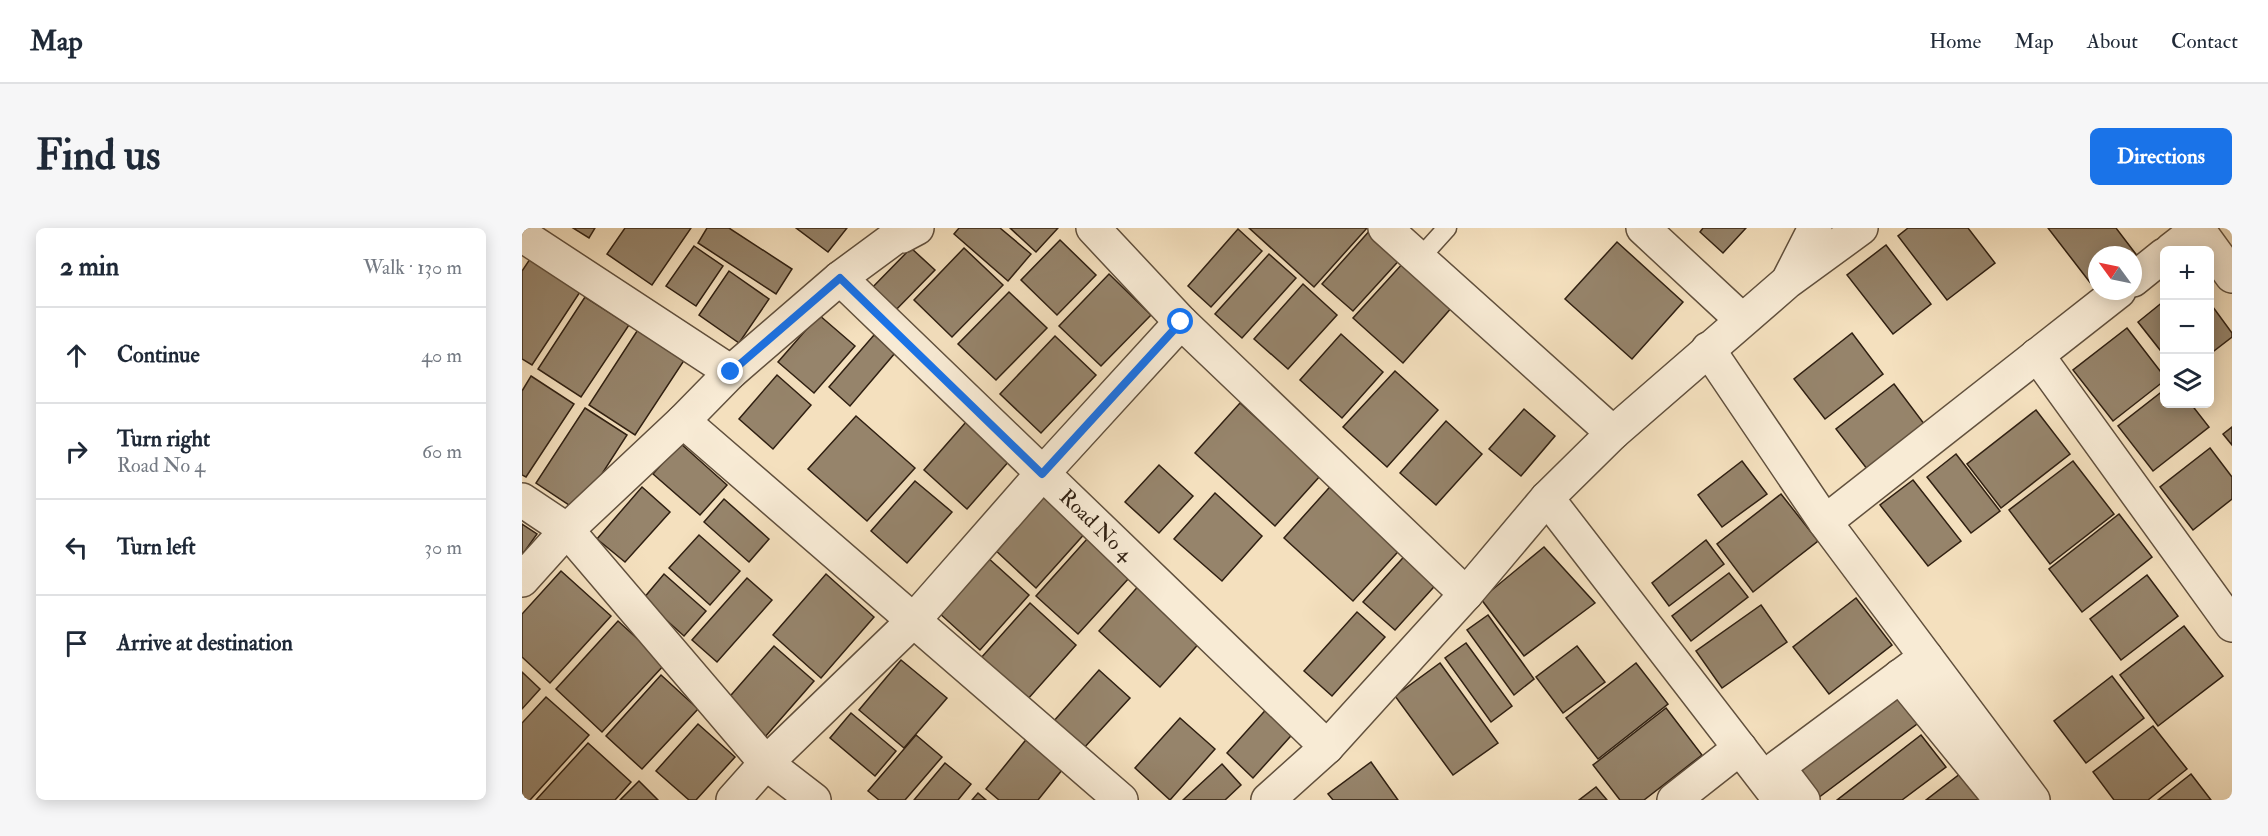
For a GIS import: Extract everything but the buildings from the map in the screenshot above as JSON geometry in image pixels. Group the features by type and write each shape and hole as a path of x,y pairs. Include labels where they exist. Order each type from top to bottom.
{"street":[{"path":"1094,228 1181,322 1466,594"},
{"path":"1385,228 1613,433"},
{"path":"1643,228 1742,320"},
{"path":"1787,282 1815,228"},
{"path":"1268,800 1327,747 1466,594 1547,498 1613,433 1787,282 1861,228"},
{"path":"2176,246 2199,228 2232,276"},
{"path":"522,580 567,530 683,421 731,372 840,278 904,230"},
{"path":"522,235 731,372"},
{"path":"2142,273 2160,258"},
{"name":"Road No 4","path":"840,278 1327,747"},
{"path":"1825,522 2107,300"},
{"path":"733,800 766,763 913,621 1042,474 1181,322"},
{"path":"1708,349 1930,680 2001,800"},
{"path":"2037,355 2232,625"},
{"path":"683,421 1121,800"},
{"path":"1547,498 1780,800"},
{"path":"522,501 567,530 766,763 814,800"},
{"path":"1803,800 1778,767 1900,676 1930,680 2033,800"},
{"path":"1674,800 1740,748"}],"lane":[{"path":"1419,259 1447,228"}],"route":[{"path":"731,372 840,278 1042,474 1181,322"}]}
